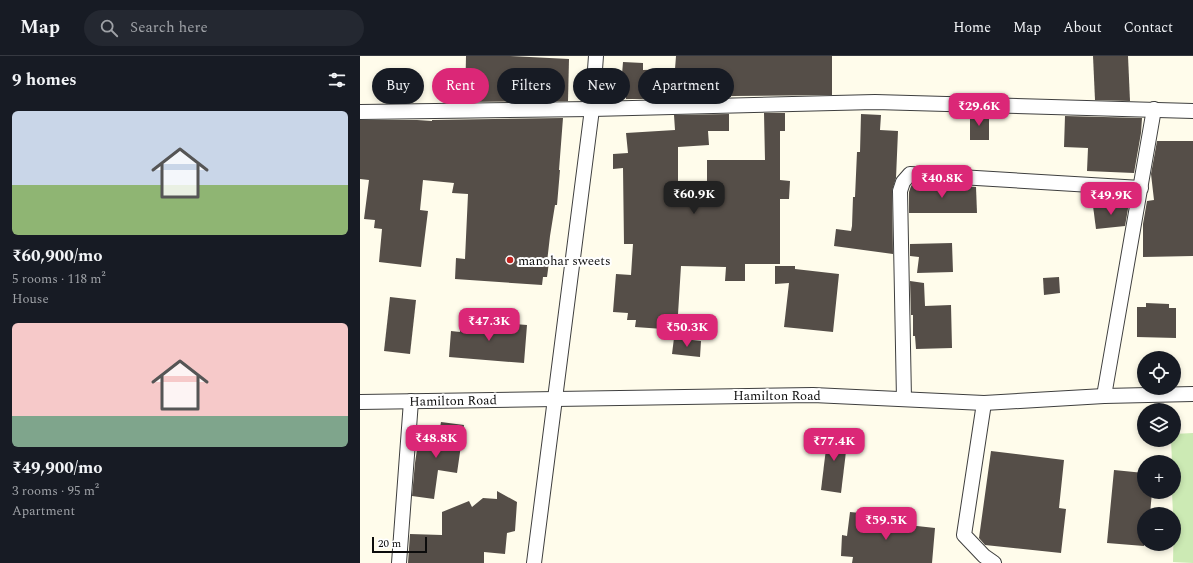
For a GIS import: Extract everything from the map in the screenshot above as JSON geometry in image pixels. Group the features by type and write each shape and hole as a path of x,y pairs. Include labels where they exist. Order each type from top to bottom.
{"street":[{"path":"534,563 592,109 596,56"},
{"path":"360,112 592,109 875,102 1193,111"},
{"path":"1104,396 1154,109"},
{"path":"904,399 900,191 902,182 910,174 1141,188"},
{"name":"Hamilton Road","path":"360,402 640,396 813,395 984,403 1104,396 1193,394"},
{"path":"399,563 411,401"},
{"path":"984,403 964,536 984,556 994,563"}],"green space":[{"path":"1193,433 1193,563 1173,562 1173,551 1181,551 1181,507 1173,507 1172,499 1181,499 1181,455 1172,455 1171,447 1181,447 1181,434"}],"building":[{"path":"466,56 510,56 569,59 568,101 565,101 565,68 497,68 497,102 489,102 489,68 466,68"},
{"path":"676,56 832,56 832,95 734,96 734,68 675,68"},
{"path":"1093,56 1128,56 1130,101 1095,100"},
{"path":"623,62 643,63 643,68 638,68 638,99 630,99 630,68 623,68"},
{"path":"764,113 785,113 785,131 780,131 780,180 790,181 789,199 780,199 780,264 745,264 745,281 725,281 726,267 681,266 677,330 635,327 636,320 627,320 628,313 613,312 616,274 631,275 633,244 624,244 623,168 613,169 613,154 628,153 626,133 675,130 674,115 729,114 729,131 708,131 709,145 678,147 678,187 707,186 707,160 765,160"},
{"path":"970,113 989,114 989,140 970,140"},
{"path":"861,114 881,115 880,130 898,131 896,178 892,191 893,254 834,246 836,229 851,231 853,197 855,197 857,152 860,152"},
{"path":"1065,116 1142,118 1134,173 1087,171 1088,148 1064,147"},
{"path":"563,118 557,205 555,205 550,236 547,277 543,277 542,285 455,279 456,258 465,259 468,194 452,193 454,183 423,180 420,210 428,211 421,267 379,262 382,229 374,228 375,220 364,219 369,180 360,179 360,120 432,121"},
{"path":"1157,141 1193,141 1193,256 1143,257 1143,224 1147,201 1154,200 1151,174"},
{"path":"914,183 976,187 977,213 909,213 909,192"},
{"path":"1129,203 1125,226 1096,229 1093,206"},
{"path":"952,243 953,272 917,273 919,257 910,256 910,244"},
{"path":"775,266 795,266 795,269 839,274 833,332 784,327 789,283 775,284"},
{"path":"1059,277 1060,293 1044,295 1043,278"},
{"path":"910,281 924,283 925,306 951,305 952,348 916,349 915,336 913,336 913,315 911,315"},
{"path":"390,297 416,300 410,354 384,351"},
{"path":"1146,303 1169,304 1169,308 1176,308 1176,338 1137,337 1137,307 1146,307"},
{"path":"461,320 527,325 524,363 449,357 451,331 460,332"},
{"path":"674,338 701,341 700,357 672,354"},
{"path":"441,422 464,425 457,473 438,470 434,499 412,496 419,436 438,438"},
{"path":"828,432 848,435 841,493 821,490"},
{"path":"991,451 1064,460 1059,508 1066,509 1061,553 985,545 979,538"},
{"path":"1114,470 1137,472 1137,499 1151,499 1151,507 1137,507 1137,545 1107,543"},
{"path":"497,491 517,502 515,531 507,533 505,554 484,552 484,563 408,563 410,534 442,535 442,512 469,501 472,507 483,498 497,499"},
{"path":"850,512 881,515 881,522 935,528 932,563 852,563 853,557 841,556 842,535 847,536"}],"place":[{"name":"manohar sweets","path":"510,260"}]}
